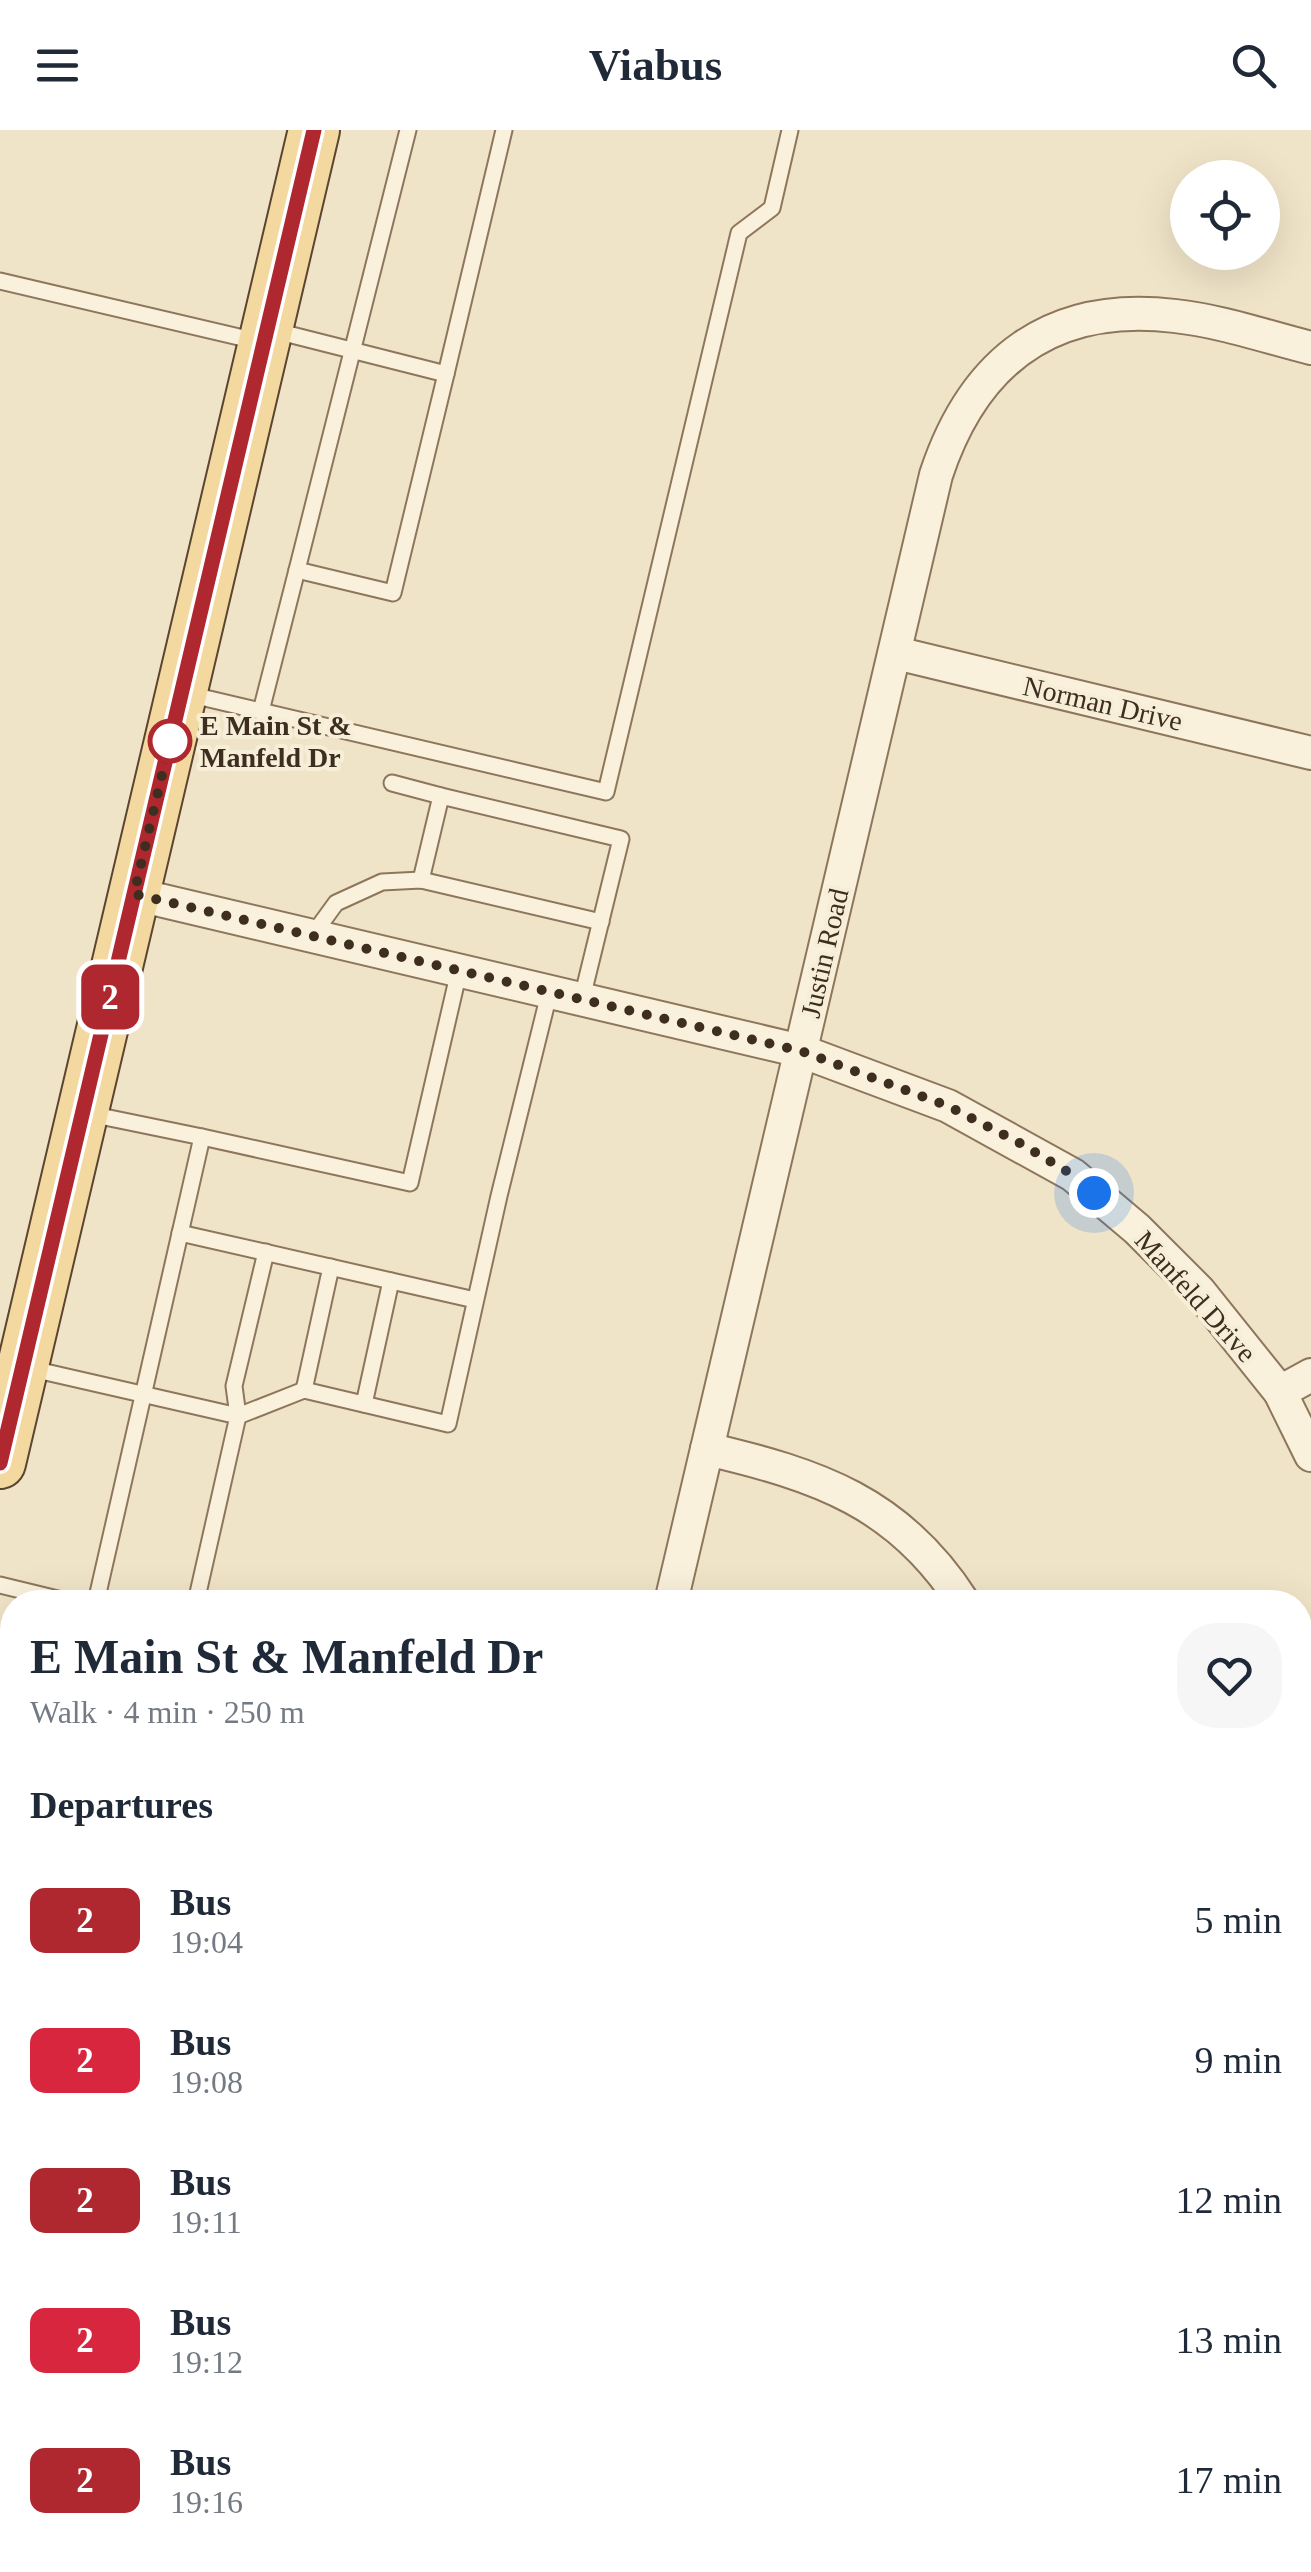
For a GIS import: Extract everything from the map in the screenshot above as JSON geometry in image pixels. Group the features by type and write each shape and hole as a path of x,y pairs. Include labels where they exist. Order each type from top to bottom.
{"main road":[{"path":"0,1463 314,130"}],"street":[{"name":"Justin Road","path":"674,1590 936,475 960,414 991,374 1039,338 1089,318 1136,313 1179,316 1311,348"},
{"name":"Norman Drive","path":"896,654 1311,753"},
{"name":"Manfeld Drive","path":"134,894 801,1051 948,1106 1073,1175 1137,1229 1199,1291 1280,1392 1311,1455"},
{"path":"1280,1392 1311,1374"},
{"path":"707,1449 784,1466 878,1512 922,1547 954,1590"}],"lane":[{"path":"261,712 408,130"},
{"path":"297,570 393,594 504,130"},
{"path":"181,692 606,792 739,233 772,208 790,130"},
{"path":"0,281 354,351 446,374"},
{"path":"23,1366 238,1416 304,1390 448,1424 475,1300 566,994 601,922 621,839 392,783"},
{"path":"421,880 440,796"},
{"path":"312,936 336,903 382,882 421,880 601,922"},
{"path":"82,1113 410,1183 459,971"},
{"path":"99,1590 202,1137"},
{"path":"180,1233 475,1300"},
{"path":"199,1590 238,1416 234,1386 266,1252"},
{"path":"304,1390 331,1267"},
{"path":"364,1404 391,1281"}],"bus line":[{"name":"2","path":"0,1463 314,130"}],"place":[{"name":"E Main St & Manfeld Dr","path":"170,741"}],"route":[{"path":"170,741 134,894 801,1051 948,1106 1018,1142 1073,1175 1094,1193"}]}
